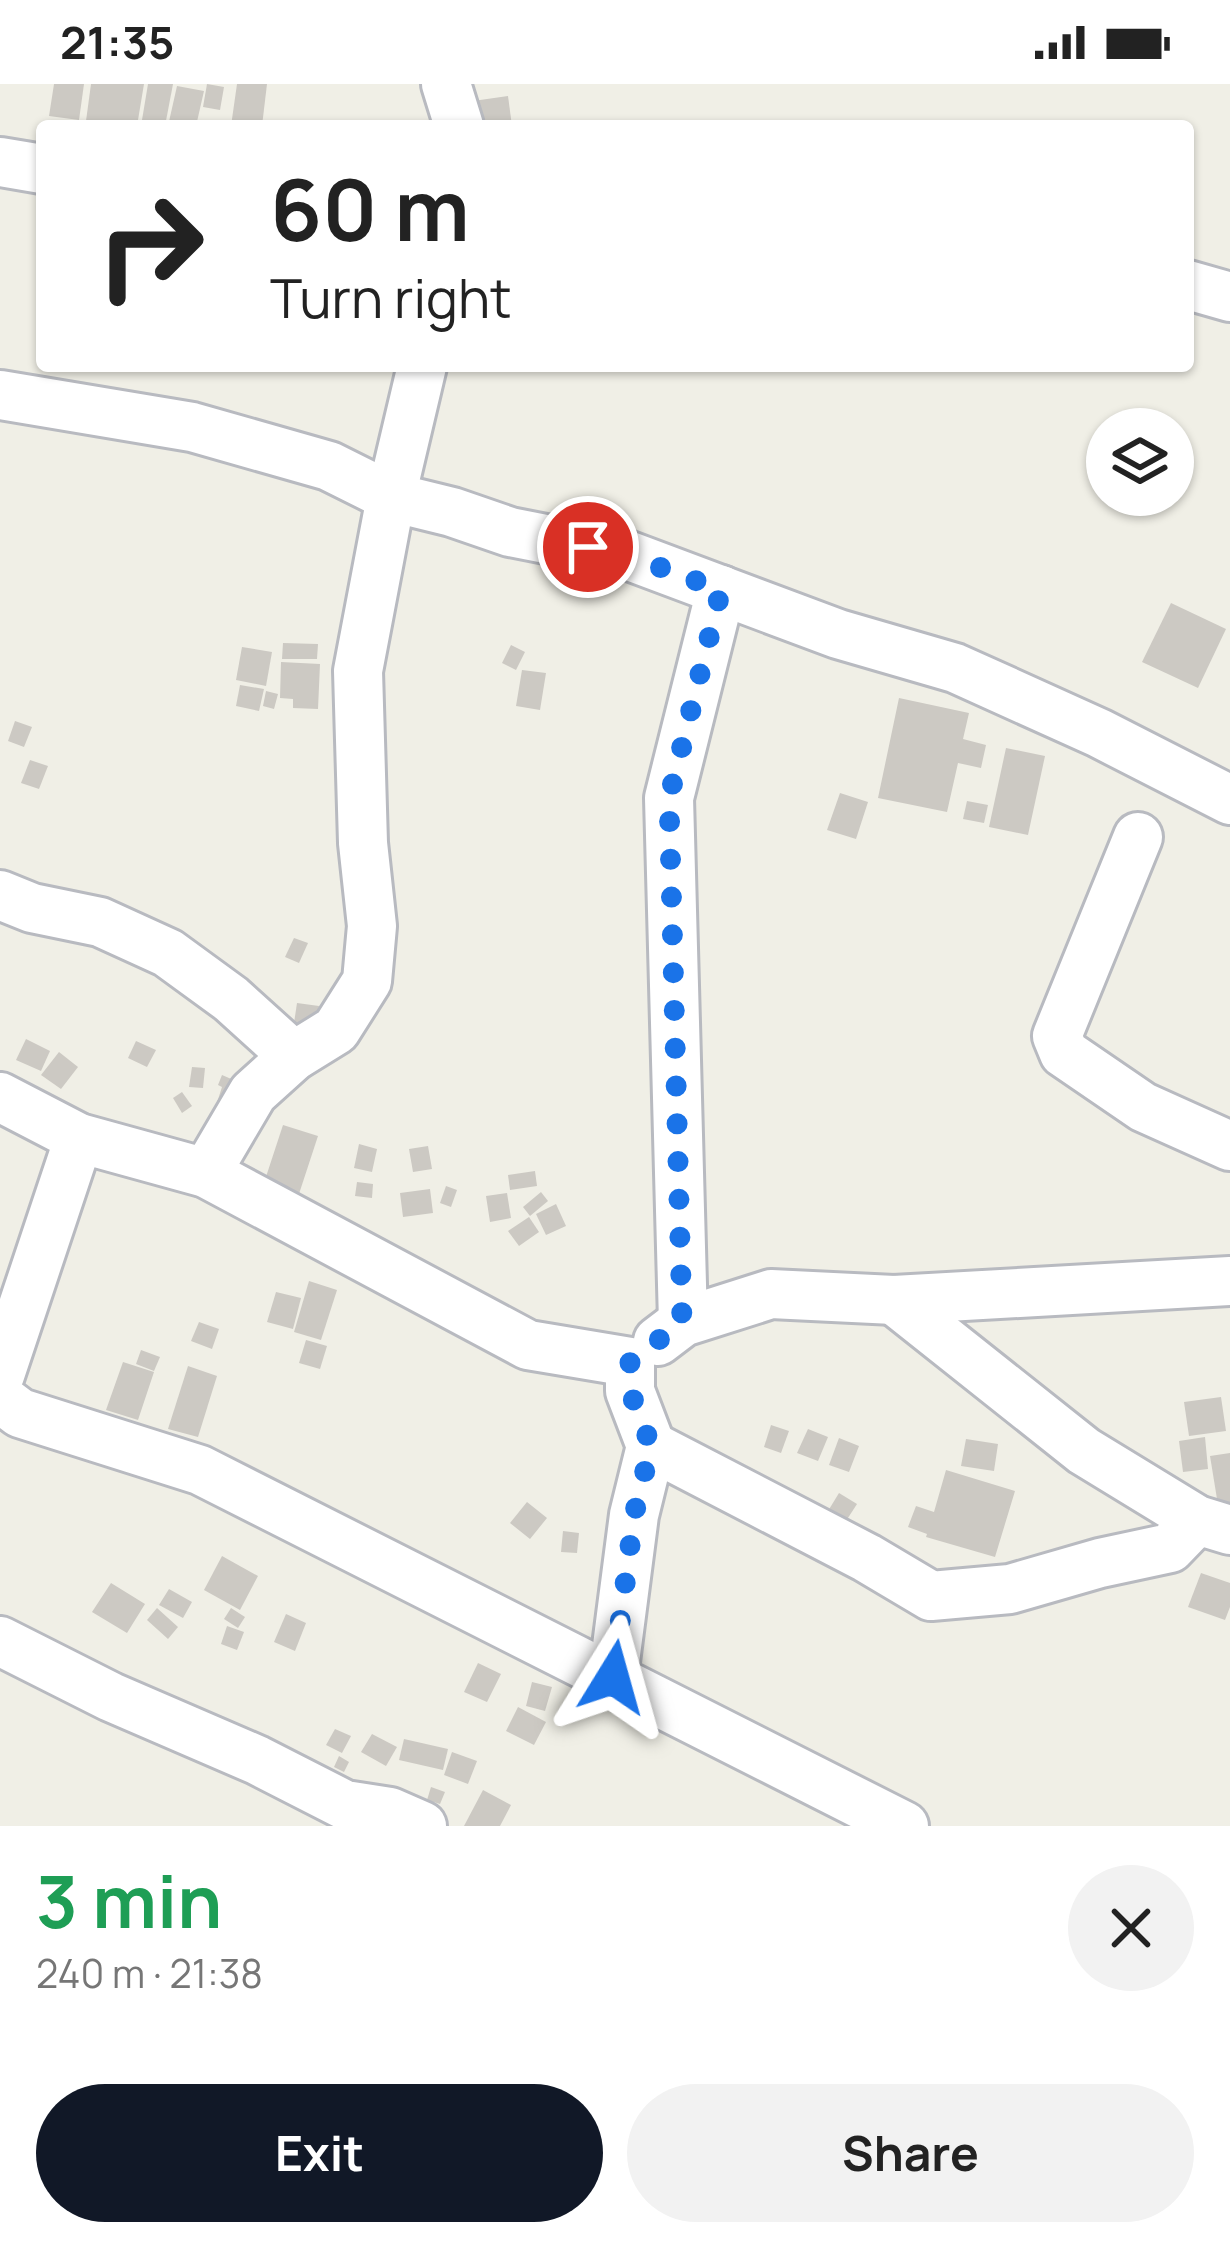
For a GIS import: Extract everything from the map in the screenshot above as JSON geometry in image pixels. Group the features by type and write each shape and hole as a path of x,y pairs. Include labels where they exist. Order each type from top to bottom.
{"street":[{"path":"446,84 457,120"},
{"path":"0,162 36,168"},
{"path":"1194,287 1230,297"},
{"path":"206,1173 254,1093 294,1056 336,1030 367,981 372,926 363,843 358,671 421,372"},
{"path":"0,394 192,427 329,466 392,497 510,532 627,555 838,634 955,668 1099,733 1230,800"},
{"path":"682,1322 669,798 721,590"},
{"path":"1138,838 1057,1036 1058,1045 1143,1107 1230,1146"},
{"path":"0,895 32,908 100,922 169,953 231,999 294,1056"},
{"path":"0,1096 79,1138 206,1173 527,1345 630,1362 682,1322 771,1294 894,1300 1230,1281"},
{"path":"0,1375 79,1138"},
{"path":"894,1300 1084,1451 1213,1525"},
{"path":"613,1677 634,1515 651,1446 630,1391 630,1362"},
{"path":"0,1398 20,1413 200,1470 904,1826"},
{"path":"651,1446 931,1596 1010,1589 1171,1548 1213,1525"},
{"path":"0,1641 345,1805 390,1812 422,1826"}],"building":[{"path":"54,84 84,84 79,120 49,116"},
{"path":"91,84 144,84 138,120 86,120"},
{"path":"148,84 173,84 166,120 142,120"},
{"path":"207,84 224,87 220,110 203,107"},
{"path":"237,84 267,84 263,120 232,120"},
{"path":"177,86 204,91 197,120 169,120"},
{"path":"508,96 511,120 475,120 473,101"},
{"path":"1171,603 1226,629 1198,688 1142,662"},
{"path":"283,643 318,644 317,659 282,659"},
{"path":"511,645 525,652 516,670 502,663"},
{"path":"242,647 272,652 266,686 236,680"},
{"path":"281,662 320,664 318,709 293,708 293,699 280,698"},
{"path":"522,670 546,673 540,710 516,706"},
{"path":"240,685 264,689 259,711 236,706"},
{"path":"266,691 278,694 274,709 263,706"},
{"path":"899,698 969,713 963,739 986,745 981,768 958,763 947,812 878,798"},
{"path":"15,721 32,727 24,747 8,741"},
{"path":"1006,748 1045,756 1028,835 989,827"},
{"path":"30,760 48,766 39,789 21,783"},
{"path":"840,793 868,802 856,839 827,830"},
{"path":"967,801 988,805 984,823 963,819"},
{"path":"294,938 308,943 299,963 285,957"},
{"path":"297,1003 319,1006 316,1025 294,1023"},
{"path":"26,1039 50,1051 41,1071 16,1060"},
{"path":"136,1041 156,1050 147,1067 128,1058"},
{"path":"59,1052 78,1067 61,1089 41,1075"},
{"path":"192,1067 205,1068 203,1088 189,1087"},
{"path":"222,1075 236,1081 213,1115 222,1087 218,1085"},
{"path":"182,1092 192,1106 182,1113 173,1098"},
{"path":"283,1125 318,1136 296,1203 261,1192"},
{"path":"359,1144 377,1149 372,1172 354,1168"},
{"path":"428,1146 432,1169 413,1172 409,1149"},
{"path":"535,1171 537,1186 510,1190 508,1175"},
{"path":"357,1182 373,1184 372,1198 355,1196"},
{"path":"446,1186 457,1190 451,1207 440,1203"},
{"path":"430,1189 433,1213 403,1217 400,1193"},
{"path":"541,1192 548,1201 530,1216 523,1207"},
{"path":"507,1193 511,1218 490,1222 486,1196"},
{"path":"556,1204 566,1226 546,1235 536,1214"},
{"path":"529,1217 539,1232 519,1246 508,1231"},
{"path":"309,1281 337,1290 321,1340 294,1332"},
{"path":"276,1292 301,1298 293,1329 267,1322"},
{"path":"199,1322 219,1329 212,1349 191,1341"},
{"path":"306,1340 327,1346 320,1369 299,1363"},
{"path":"141,1350 160,1357 154,1371 136,1364"},
{"path":"123,1362 154,1372 138,1420 106,1410"},
{"path":"188,1366 217,1376 198,1437 168,1429"},
{"path":"1221,1397 1226,1431 1189,1436 1184,1402"},
{"path":"771,1425 789,1431 781,1453 764,1447"},
{"path":"808,1429 828,1437 818,1461 797,1453"},
{"path":"1205,1437 1208,1469 1183,1472 1179,1441"},
{"path":"839,1438 859,1446 849,1472 829,1465"},
{"path":"966,1439 998,1444 994,1471 961,1466"},
{"path":"1230,1453 1230,1504 1218,1505 1210,1456"},
{"path":"946,1470 1015,1491 995,1557 908,1527 916,1506 934,1512"},
{"path":"839,1493 857,1504 846,1521 828,1511"},
{"path":"527,1502 547,1518 530,1539 510,1523"},
{"path":"563,1531 579,1533 577,1553 561,1552"},
{"path":"222,1556 258,1576 240,1610 204,1590"},
{"path":"1201,1573 1230,1583 1225,1620 1188,1607"},
{"path":"111,1583 145,1604 127,1633 92,1612"},
{"path":"169,1589 192,1602 183,1618 159,1605"},
{"path":"157,1608 178,1627 168,1639 147,1620"},
{"path":"231,1608 245,1617 238,1628 224,1619"},
{"path":"286,1614 306,1623 295,1651 274,1642"},
{"path":"227,1626 244,1632 237,1650 221,1644"},
{"path":"478,1663 501,1674 487,1702 464,1692"},
{"path":"532,1682 552,1687 545,1711 526,1706"},
{"path":"518,1707 546,1722 534,1745 506,1731"},
{"path":"335,1729 351,1736 342,1753 326,1745"},
{"path":"372,1734 397,1747 386,1766 361,1752"},
{"path":"404,1739 448,1749 443,1770 399,1760"},
{"path":"452,1752 477,1761 468,1784 444,1775"},
{"path":"339,1756 349,1762 344,1772 334,1767"},
{"path":"431,1787 445,1792 440,1804 427,1800"},
{"path":"483,1790 511,1805 500,1826 464,1826"}],"route":[{"path":"588,547 627,555 721,590 669,798 682,1322 630,1362 630,1391 651,1446 634,1515 613,1677"}]}
